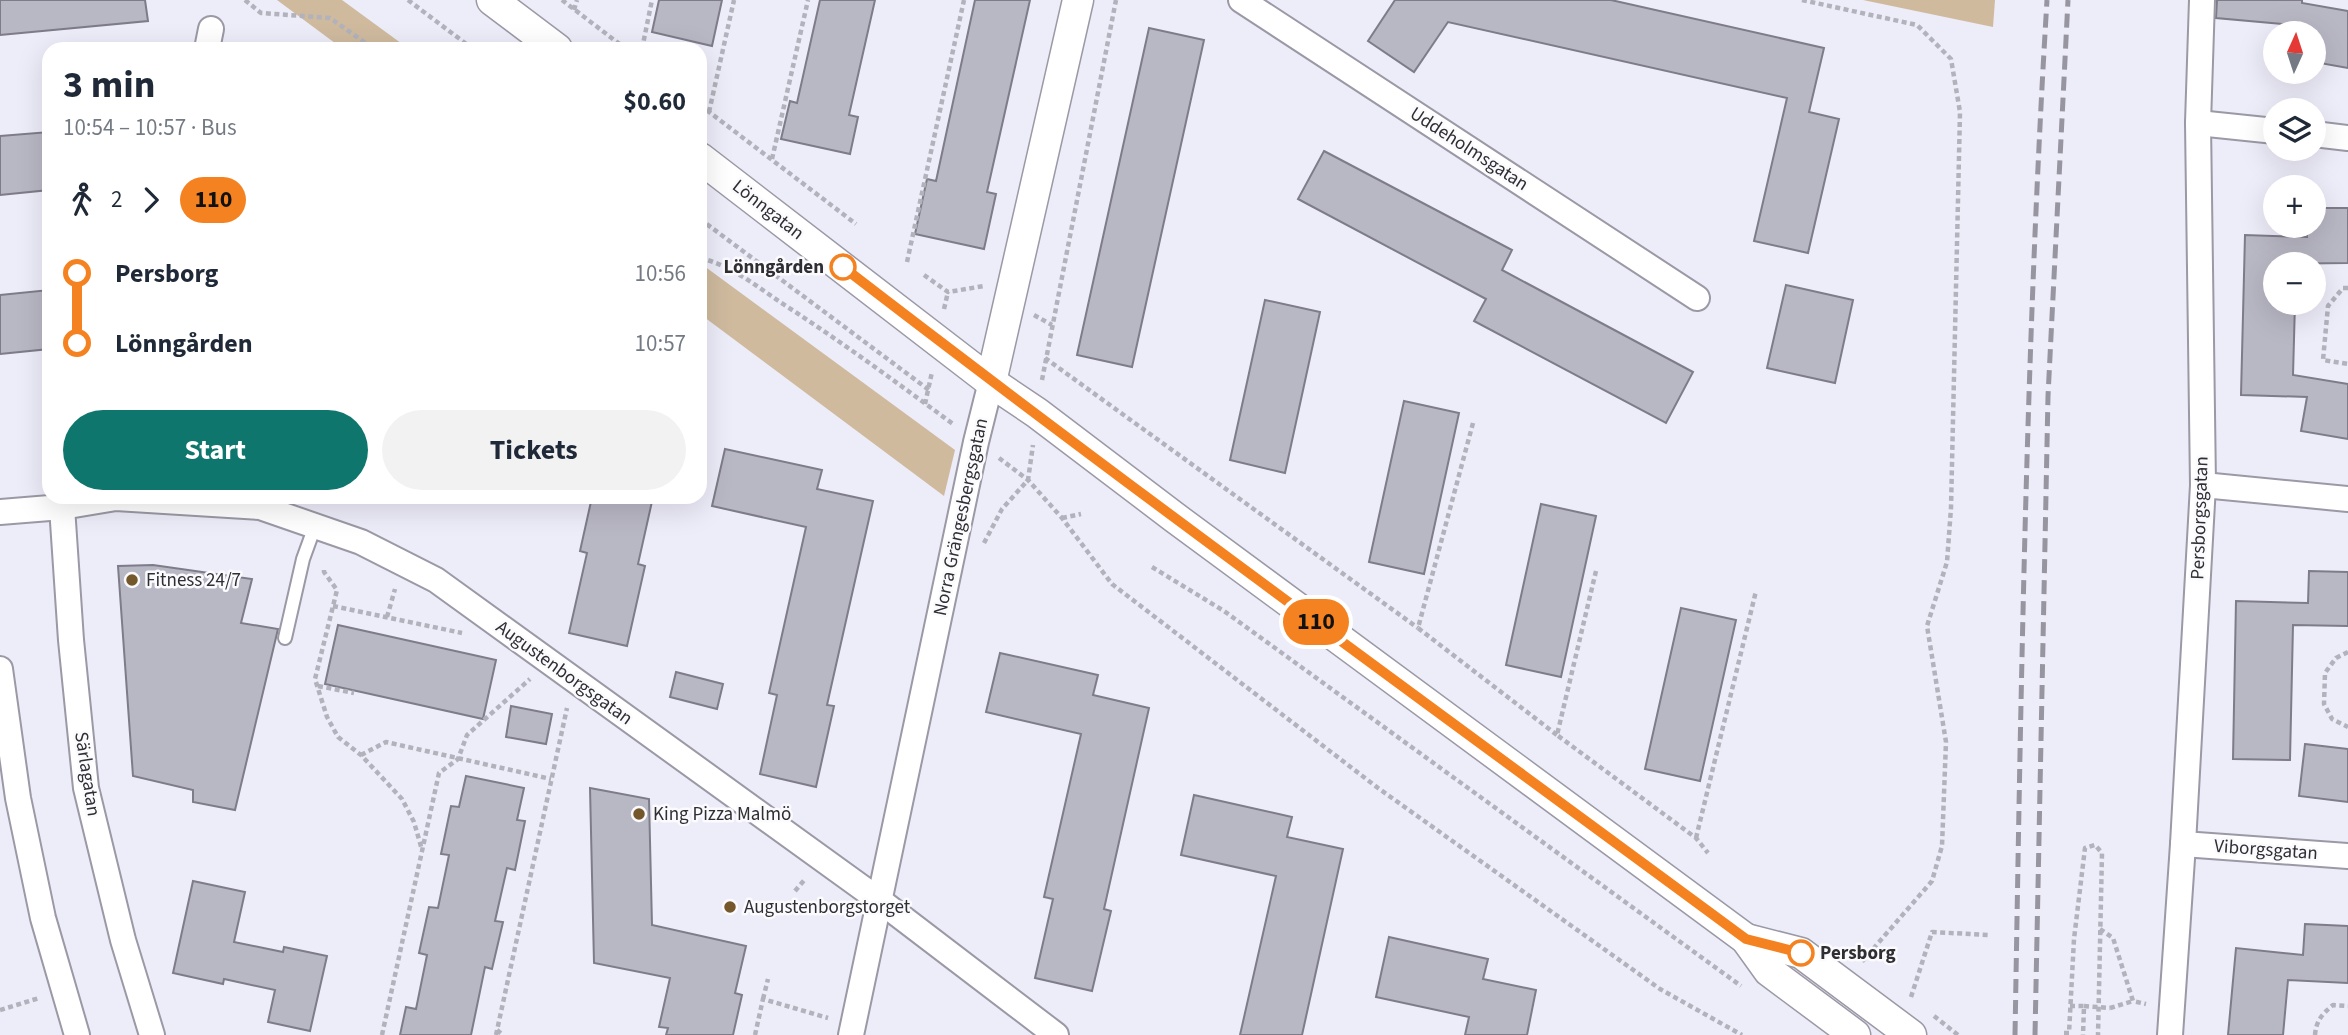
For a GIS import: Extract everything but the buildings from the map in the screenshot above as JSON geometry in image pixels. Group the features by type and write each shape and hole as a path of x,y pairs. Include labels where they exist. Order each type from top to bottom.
{"street":[{"path":"492,0 548,42"},
{"name":"Norra Grängesbergsgatan","path":"852,1030 976,442 1078,0"},
{"name":"Uddeholmsgatan","path":"1241,0 1697,298"},
{"name":"Persborgsgatan","path":"2170,1035 2203,485 2198,124 2203,0"},
{"path":"2198,124 2263,130"},
{"path":"2326,135 2348,138"},
{"name":"Lönngatan","path":"707,163 991,382 1037,413 1746,939 1769,971 1855,1035"},
{"path":"2203,485 2348,499"},
{"name":"Augustenborgsgatan","path":"0,513 80,504"},
{"name":"Augustenborgsgatan","path":"212,504 260,507 361,542 436,580 879,900 1056,1035"},
{"name":"Särlagatan","path":"62,507 71,640 86,788 123,940 152,1035"},
{"path":"0,669 18,798 43,918 77,1035"},
{"name":"Viborgsgatan","path":"2183,844 2348,856"},
{"name":"Lönngatan","path":"1746,939 1801,953 1911,1035"}],"lane":[{"path":"285,638 306,550 315,526"}],"path":[{"path":"245,0 261,13 330,18 364,42"},
{"path":"408,0 464,42"},
{"path":"562,0 617,42"},
{"path":"574,10 577,0"},
{"path":"643,42 652,0"},
{"path":"734,0 709,112 856,224"},
{"path":"772,159 808,0"},
{"path":"906,262 964,0"},
{"path":"1028,480 1045,358 1116,0"},
{"path":"1802,0 1917,25 1951,59 1960,113 1951,508 1947,562 1927,626 1946,742 1942,846 1931,881 1858,965"},
{"path":"707,224 929,390"},
{"path":"707,260 734,271 831,334 1028,480 1062,518 1112,584 1378,788 1660,989 1742,1035"},
{"path":"2348,288 2343,288 2328,306 2323,360 2348,364"},
{"path":"1045,358 1418,628 1696,838 1708,853"},
{"path":"1418,628 1473,423"},
{"path":"1062,518 1081,513"},
{"path":"306,550 328,557 324,572 337,590 315,679 327,717 338,737 361,755 402,799 414,822 422,851"},
{"path":"1152,567 1224,611 1752,994"},
{"path":"1558,735 1596,571"},
{"path":"387,617 396,585"},
{"path":"1696,838 1756,591"},
{"path":"333,606 474,636"},
{"path":"2348,652 2336,658 2325,673 2325,704 2332,719 2348,727"},
{"path":"382,1035 439,773 458,759 467,735 548,662"},
{"path":"503,1035 496,1033 573,680"},
{"path":"317,686 354,693"},
{"path":"361,755 386,742 551,779"},
{"path":"2064,1032 2069,1033 2074,939 2085,848 2095,845 2102,853 2098,1035"},
{"path":"2100,929 2113,938 2133,1001"},
{"path":"1920,1004 1910,996 1932,932 1989,935"},
{"path":"755,1035 768,979"},
{"path":"0,1010 64,990"},
{"path":"764,999 852,1030"},
{"path":"2070,1006 2110,1008 2133,1001 2171,1007"},
{"path":"2315,1035 2316,1024 2324,1012 2333,1005 2348,1006"},
{"path":"2083,1035 2084,1006"},
{"path":"1929,1012 1958,1035"}],"shaded area":[{"path":"277,0 342,0 399,42 334,42"},
{"path":"1863,0 1995,0 1993,27"},
{"path":"707,268 955,450 944,496 707,319"}],"railway":[{"path":"2015,1035 2029,388 2047,0"},
{"path":"2035,1035 2048,396 2068,0"}],"bus line":[{"name":"110","path":"843,267 991,382 1037,413 1746,939 1801,953"}],"place":[{"name":"Lönngården","path":"843,267"},
{"name":"Fitness 24/7","path":"132,580"},
{"name":"King Pizza Malmö","path":"639,814"},
{"name":"Augustenborgstorget","path":"730,907"},
{"name":"Persborg","path":"1801,953"}]}
